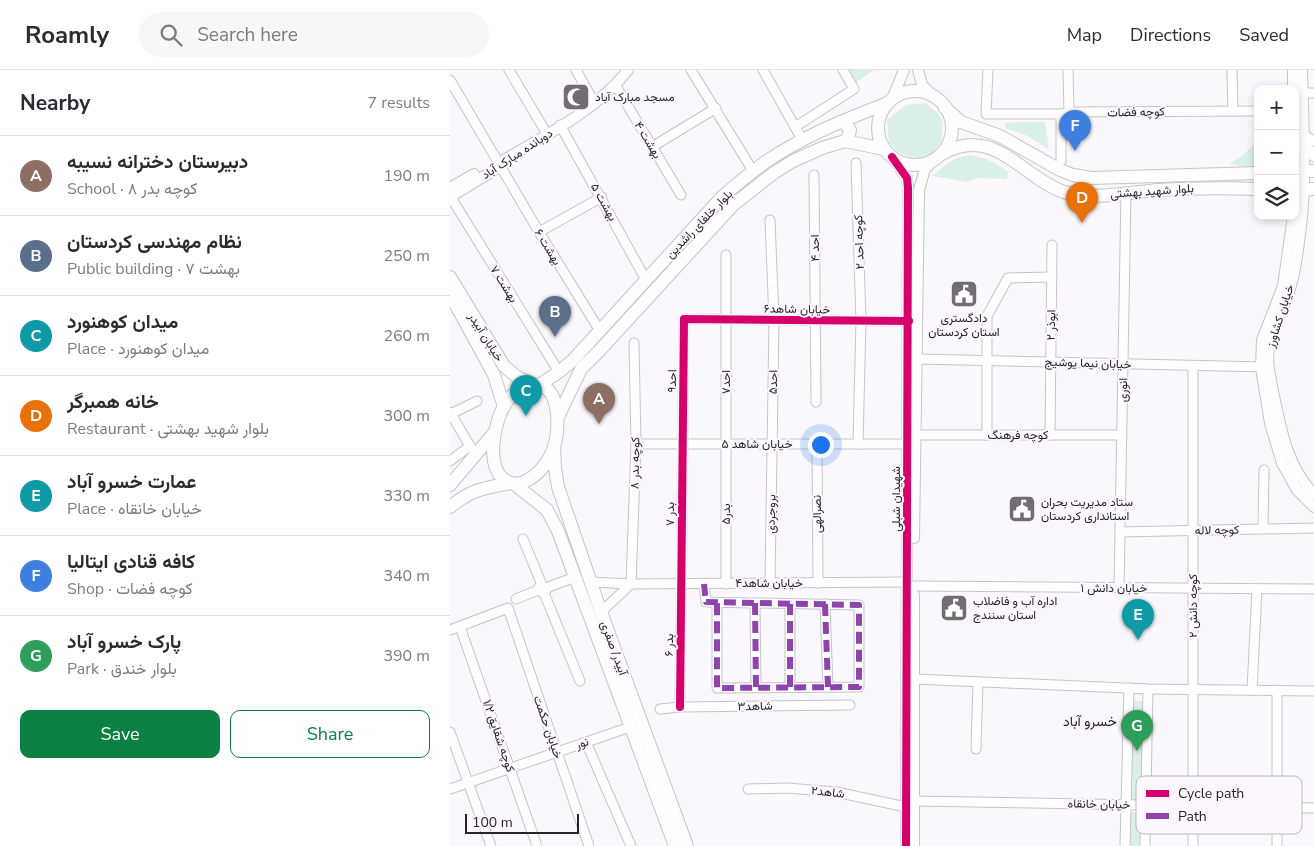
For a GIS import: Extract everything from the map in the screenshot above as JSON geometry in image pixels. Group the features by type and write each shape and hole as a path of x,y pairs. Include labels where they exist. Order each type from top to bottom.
{"main road":[{"path":"913,91 924,92 934,97 946,108 950,117 952,127 947,146 937,157 923,164 901,163 888,153 880,140 878,130 882,111 890,101 902,94 913,91"},
{"name":"بلوار خلفای راشدین","path":"558,416 577,364 600,331 722,197 766,161 802,140 890,101"},
{"name":"بلوار شهید بهشتی","path":"946,108 961,122 985,130 1020,146 1073,176 1091,178 1254,173"},
{"path":"840,122 844,123 850,130 845,141"},
{"path":"980,146 976,138 977,133 985,130"},
{"path":"1307,140 1314,155"},
{"name":"بلوار خلفای راشدین","path":"537,385 600,350 733,205 793,161 822,148 845,141 888,153"},
{"name":"بلوار شهید بهشتی","path":"937,157 960,145 980,146 1002,153 1048,184 1078,195 1204,187 1254,189"},
{"name":"خیابان آبیدر","path":"450,277 504,366 517,377 537,385"},
{"name":"خیابان آبیدر","path":"450,294 494,375 504,406"},
{"path":"450,507 474,490 522,483 534,477 544,466 554,446 558,416 555,402 549,391 537,385 528,385 517,391 504,406 498,417 493,434 492,451 495,466 502,477 512,483"},
{"path":"451,484 493,434"},
{"name":"آبیدر/ صفری","path":"554,446 558,487 601,612 687,846"},
{"path":"451,484 458,480 464,482 467,488 465,495"},
{"name":"آبیدر/ صفری","path":"512,483 538,503 552,517 675,846"}],"street":[{"path":"509,70 547,134"},
{"path":"576,70 595,104"},
{"name":"دوبانده مبارک آباد","path":"450,196 496,169 499,162 595,104 616,86 628,70"},
{"path":"691,70 753,171"},
{"path":"763,70 802,140"},
{"path":"795,127 854,89 843,70"},
{"path":"890,101 903,70"},
{"path":"918,70 922,85 934,97"},
{"name":"کوچه فضات","path":"988,70 986,114 1254,111"},
{"path":"1061,161 1068,70"},
{"path":"1232,70 1233,111"},
{"name":"خیابان کشاورز","path":"1293,70 1297,85"},
{"name":"خیابان کشاورز","path":"1299,86 1302,70"},
{"name":"بهشت ۶","path":"450,80 454,96 499,162 539,232 600,331"},
{"name":"بهشت ۴","path":"616,86 681,195"},
{"path":"1299,91 1314,93"},
{"name":"خیابان کشاورز","path":"1299,96 1307,140 1301,225 1292,284 1271,338 1265,368 1285,443 1300,477 1314,494"},
{"path":"652,147 716,108"},
{"name":"بهشت ۵","path":"560,125 602,197 646,280"},
{"name":"شهیدان شبلی","path":"888,153 907,178 913,208 916,358 911,584 910,804 914,846"},
{"name":"شهیدان شبلی","path":"906,846 910,804 914,679 908,444 909,321 913,208 925,169 937,157"},
{"path":"450,188 492,164 499,162"},
{"name":"کوچه احد ۲","path":"856,163 861,322 858,444"},
{"name":"احد ۴","path":"814,175 816,402"},
{"name":"انوری","path":"1119,588 1126,192"},
{"name":"بهشت ۷","path":"450,196 558,372"},
{"path":"539,232 602,197"},
{"name":"احد۵","path":"770,220 774,320 772,444"},
{"name":"خیابان کشاورز","path":"1293,220 1283,286 1262,340 1270,423 1282,463 1297,490 1314,507"},
{"name":"ابوذر ۲","path":"1050,435 1052,245"},
{"name":"احد۷","path":"726,255 726,444"},
{"path":"987,435 987,316 1008,278 1052,277"},
{"name":"خیابان شاهد۶","path":"684,319 909,321"},
{"name":"احد۹","path":"682,444 684,319"},
{"name":"کوچه بدر ۸","path":"632,584 636,444 634,342"},
{"name":"خیابان نیما یوشیج","path":"916,358 1265,368"},
{"name":"کوچه دانش ۲","path":"1193,366 1193,776"},
{"path":"450,461 470,447 451,413 478,401"},
{"name":"کوچه فرهنگ","path":"915,435 1122,435"},
{"name":"خیابان شاهد ۵","path":"636,444 908,444"},
{"name":"بدر ۷","path":"681,584 682,444"},
{"name":"بدر۵","path":"726,444 726,584"},
{"name":"بروجردی","path":"770,583 772,444"},
{"name":"نصرالهی","path":"817,444 818,583"},
{"path":"1264,470 1264,529"},
{"name":"کوچه لاله","path":"1120,532 1314,528"},
{"path":"523,539 580,681"},
{"path":"516,599 575,578"},
{"name":"خیابان شاهد۴","path":"591,582 632,584 911,584"},
{"path":"601,612 632,584"},
{"name":"بدر ۶","path":"680,707 681,584"},
{"path":"704,584 706,602 717,602 790,604 859,605 859,687 718,688 717,602"},
{"name":"خیابان دانش ۱","path":"911,584 1314,589"},
{"path":"1252,690 1257,589"},
{"path":"755,603 756,687"},
{"path":"790,604 790,687"},
{"path":"825,604 828,687"},
{"name":"خیابان حکمت","path":"460,626 508,608 589,846"},
{"path":"450,630 460,626"},
{"name":"کوچه شقایق ۱/۲","path":"460,626 537,846"},
{"path":"914,679 1148,689 1193,688 1314,691"},
{"path":"976,749 978,682"},
{"path":"1125,846 1129,688"},
{"path":"1146,776 1148,689"},
{"path":"1277,690 1277,776"},
{"name":"شاهد۳","path":"660,709 680,707 850,705"},
{"name":"نور","path":"450,789 630,727"},
{"path":"450,732 491,846"},
{"path":"586,742 631,846"},
{"name":"شاهد۲","path":"748,789 787,788 836,792 910,804"},
{"name":"خیابان خانقاه","path":"910,804 1136,805"}],"green space":[{"path":"846,70 874,70 854,84"},
{"path":"925,103 938,113 943,123 941,142 933,153 920,158 910,157 898,152 889,142 887,120 906,105"},
{"path":"1045,122 1049,150 1028,136 1005,128 1005,123"},
{"path":"1254,144 1254,167 1229,164 1242,156"},
{"path":"969,155 985,159 999,166 1008,172 1007,179 978,178 967,182 933,176 949,162"},
{"path":"1131,701 1146,701 1144,776 1136,776 1136,800 1128,800"},
{"path":"1128,812 1136,812 1136,834 1141,834 1141,846 1126,846"}],"marked path":[{"path":"704,584 706,602 725,602 782,604 859,605 859,687 717,688 717,602"},
{"path":"755,603 756,687"},
{"path":"790,604 790,687"},
{"path":"825,604 828,687"}],"cycle path":[{"path":"892,157 907,178 908,188 906,846"},
{"path":"680,707 684,319 909,321"}],"place":[{"name":"مسجد مبارک آباد","path":"576,97"},
{"name":"کافه قنادی ایتالیا","path":"1075,151"},
{"name":"خانه همبرگر","path":"1082,223"},
{"name":"دادگستری استان کردستان","path":"964,294"},
{"name":"نظام مهندسی کردستان","path":"555,337"},
{"name":"میدان کوهنورد","path":"526,416"},
{"name":"دبیرستان دخترانه نسیبه","path":"599,424"},
{"name":"ستاد مدیریت بحران استانداری کردستان","path":"1022,509"},
{"name":"اداره آب و فاضلاب استان سنندج","path":"954,608"},
{"name":"عمارت خسرو آباد","path":"1138,640"},
{"name":"پارک خسرو آباد","path":"1137,751"}],"district":[{"name":"خسرو آباد","path":"1090,721"}]}
